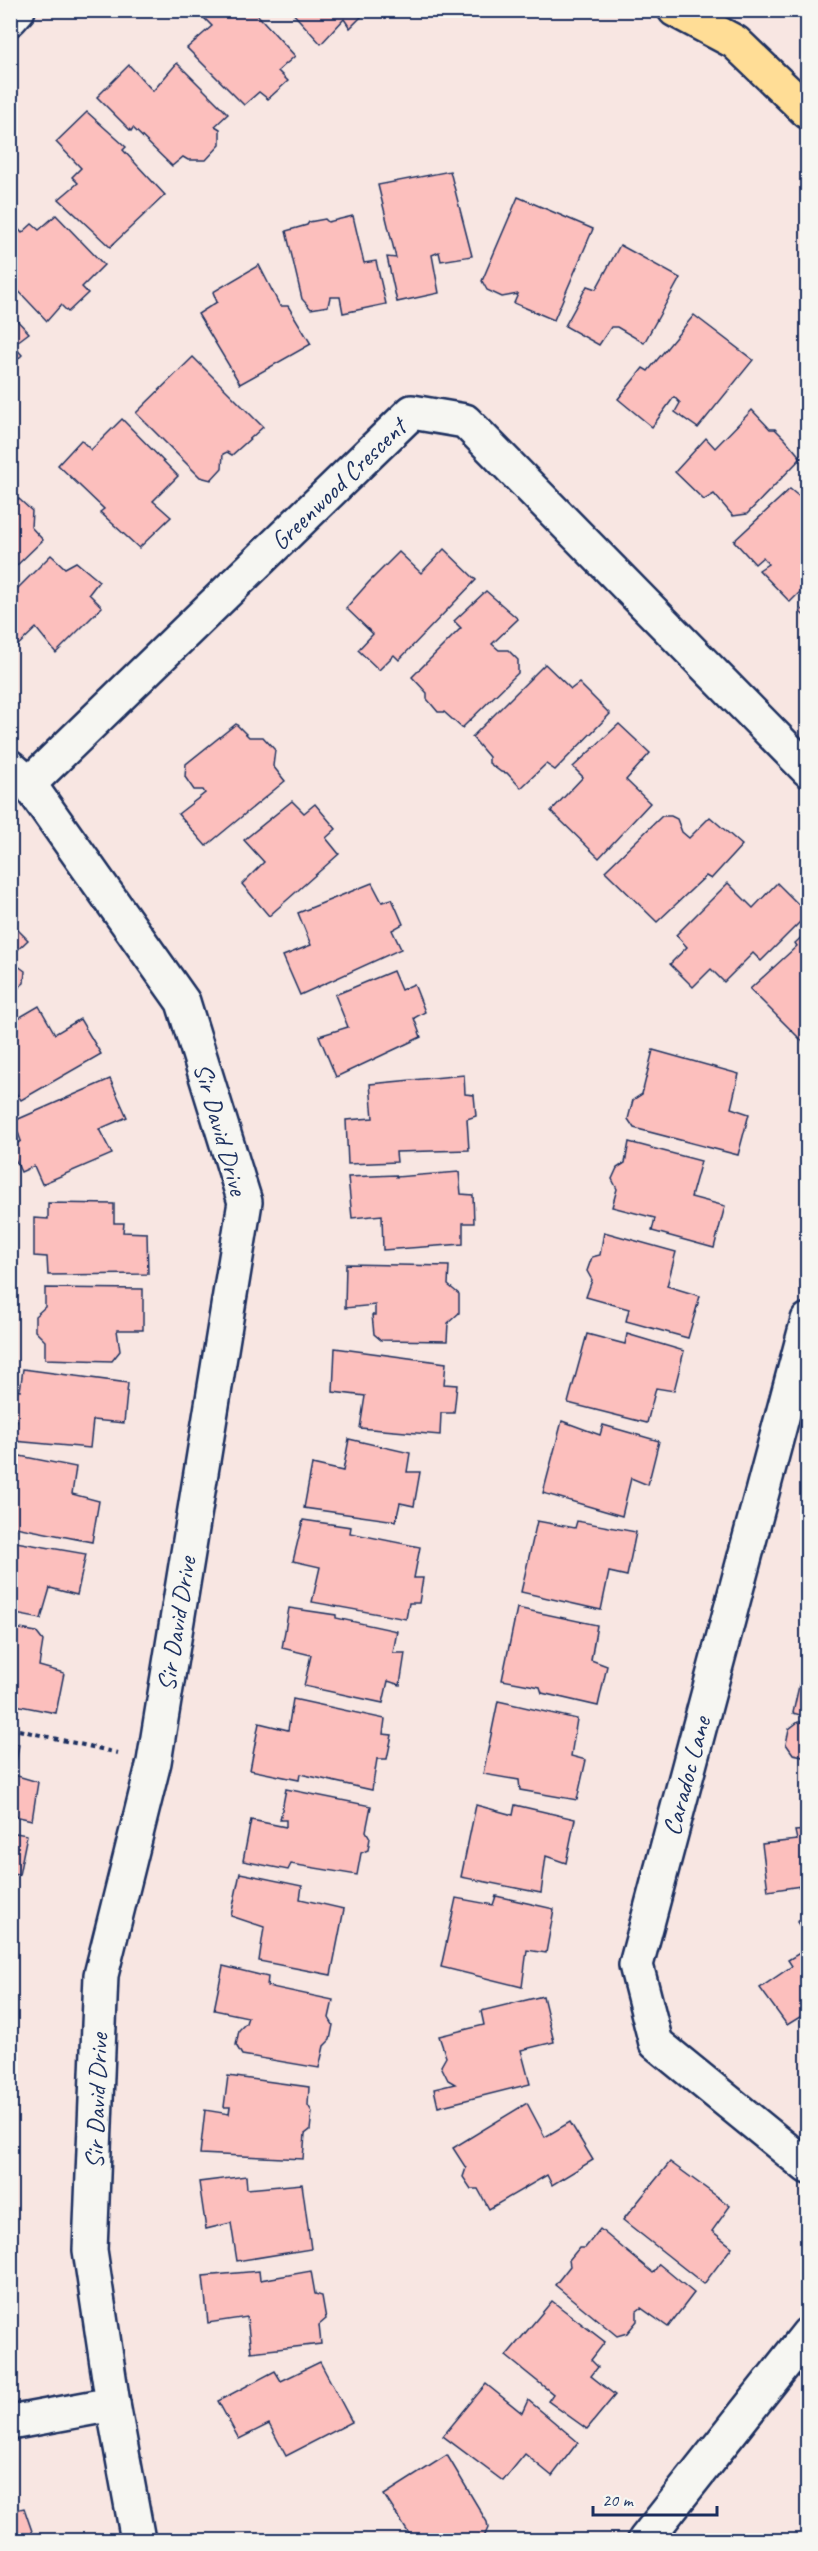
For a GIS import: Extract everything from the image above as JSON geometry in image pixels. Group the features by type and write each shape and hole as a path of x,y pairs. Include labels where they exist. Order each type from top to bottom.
{"main road":[{"path":"675,10 735,42 807,112"},
{"path":"722,10 735,42"}],"street":[{"path":"10,19 18,10"},
{"name":"Greenwood Crescent","path":"20,775 412,412 465,421 807,770"},
{"name":"Sir David Drive","path":"20,775 183,1002 245,1202 154,1762 101,1975 90,2250 112,2404 138,2541"},
{"name":"Caradoc Lane","path":"807,1320 636,1965 656,2043 807,2167"},
{"path":"645,2541 807,2334"},
{"path":"10,2423 112,2404"}],"path":[{"path":"10,1728 154,1762"}],"building":[{"path":"196,10 253,10 295,56 278,71 288,81 268,99 259,92 244,105 187,48 212,26"},
{"path":"290,10 368,10 350,28 344,19 321,44"},
{"path":"177,63 228,114 215,126 220,129 220,145 206,160 188,160 183,157 172,166 133,128 131,131 97,97 129,65 153,91"},
{"path":"87,112 126,147 123,150 165,195 110,247 59,199 78,183 72,177 81,168 56,142"},
{"path":"450,171 472,256 441,261 439,252 432,255 439,293 397,302 387,257 396,258 378,185"},
{"path":"518,197 593,229 554,320 514,303 518,294 502,297 487,290 482,281"},
{"path":"56,215 104,265 82,287 88,293 68,312 61,305 47,321 10,282 10,220 22,233 32,224 39,230"},
{"path":"353,216 364,263 376,261 386,304 343,313 340,297 330,297 328,306 311,309 302,299 286,231 307,225 309,222 325,219 328,222"},
{"path":"620,245 680,278 644,343 617,327 611,327 599,345 565,326 587,286 596,289"},
{"path":"259,265 280,306 288,306 311,344 240,384 198,314 217,302 213,292"},
{"path":"10,313 29,333 13,345 22,355 10,367"},
{"path":"694,315 753,360 698,428 675,412 680,403 674,397 652,427 618,399 643,368 648,371"},
{"path":"193,357 263,427 232,455 227,452 223,454 222,468 211,480 200,477 136,413"},
{"path":"752,410 770,429 775,429 801,458 747,514 733,516 714,494 704,500 675,472 706,438 715,448"},
{"path":"122,419 178,476 153,501 171,517 139,548 100,512 104,509 58,465 81,440 91,450"},
{"path":"790,489 808,504 808,584 790,602 759,570 768,564 763,557 755,564 734,541"},
{"path":"10,499 19,499 32,511 31,527 43,540 10,572"},
{"path":"444,549 476,580 399,660 394,655 379,670 358,650 373,634 346,608 399,552 421,573"},
{"path":"51,555 65,568 76,562 99,581 89,594 102,607 56,653 36,628 14,649 10,645 10,596"},
{"path":"486,591 518,619 492,644 499,650 508,650 518,660 518,673 462,728 444,712 438,712 427,699 427,693 412,677 461,628 454,621"},
{"path":"808,603 808,619 800,612"},
{"path":"545,664 571,689 579,683 610,714 555,770 546,764 521,788 507,773 501,772 489,763 489,757 472,737"},
{"path":"236,724 249,737 263,737 275,750 273,766 285,781 206,846 178,814 205,793 203,790 194,790 185,777 186,764"},
{"path":"619,724 650,753 626,780 650,803 599,858 551,811 583,777 573,767"},
{"path":"292,801 304,813 315,804 336,829 326,838 339,854 269,916 242,884 264,862 244,840"},
{"path":"662,816 677,819 682,832 689,838 710,817 742,845 711,879 706,876 657,922 605,871"},
{"path":"372,883 382,902 392,899 403,924 392,930 401,949 300,995 283,956 311,945 298,913"},
{"path":"728,883 753,908 777,883 808,914 761,961 753,953 724,982 711,969 693,987 670,964 687,947 676,935"},
{"path":"10,922 28,940 10,957"},
{"path":"808,931 808,1040 804,1043 750,989 797,946 795,943"},
{"path":"10,960 25,971 24,983 10,995"},
{"path":"393,971 401,990 414,984 425,1012 414,1018 421,1037 336,1077 319,1036 348,1027 335,995"},
{"path":"39,1006 55,1034 80,1019 101,1054 21,1100 10,1085 10,1023"},
{"path":"653,1050 739,1074 731,1108 749,1114 738,1155 634,1128 628,1119 633,1100 642,1094"},
{"path":"464,1075 465,1094 474,1095 476,1116 467,1119 469,1150 396,1152 397,1162 348,1164 346,1120 373,1118 370,1084"},
{"path":"110,1079 127,1117 99,1129 112,1154 42,1184 34,1166 21,1172 10,1148 21,1141 14,1121"},
{"path":"629,1142 701,1161 691,1197 725,1206 714,1248 652,1231 655,1218 612,1207 617,1189 612,1179 617,1168 625,1163"},
{"path":"459,1172 461,1194 473,1195 474,1223 463,1223 463,1244 383,1250 382,1215 352,1218 348,1177 396,1175 396,1177"},
{"path":"48,1203 114,1204 114,1223 124,1223 123,1232 147,1233 148,1274 48,1275 47,1257 34,1256 34,1218 48,1219"},
{"path":"604,1232 676,1252 667,1286 700,1296 688,1338 626,1321 629,1309 586,1297 592,1280 587,1271 592,1257 600,1255"},
{"path":"346,1264 449,1266 448,1285 459,1294 459,1313 448,1323 447,1341 381,1340 374,1334 372,1315 375,1315 375,1305 345,1308"},
{"path":"45,1288 143,1289 143,1330 117,1330 120,1351 112,1361 45,1359 45,1341 35,1331 35,1316 45,1307"},
{"path":"587,1334 625,1344 627,1334 684,1351 674,1391 656,1388 647,1423 568,1403"},
{"path":"335,1348 446,1363 444,1384 457,1385 454,1413 441,1413 440,1435 360,1428 365,1396 333,1392"},
{"path":"23,1369 128,1383 124,1423 93,1420 90,1448 14,1441 17,1419 10,1419 10,1388 20,1391"},
{"path":"562,1421 600,1435 603,1425 659,1441 648,1485 631,1478 622,1516 543,1493"},
{"path":"349,1439 410,1453 407,1472 420,1472 414,1506 400,1503 396,1521 304,1508 312,1464 343,1471"},
{"path":"10,1454 76,1467 72,1494 99,1501 92,1542 10,1526"},
{"path":"303,1520 351,1527 350,1533 420,1547 414,1578 423,1578 419,1603 409,1603 406,1619 312,1602 320,1567 293,1561"},
{"path":"537,1521 575,1528 577,1521 636,1532 627,1576 609,1572 601,1610 521,1592"},
{"path":"10,1541 86,1554 77,1595 50,1588 41,1619 10,1613"},
{"path":"289,1608 336,1615 336,1618 397,1631 393,1653 405,1653 400,1685 388,1681 383,1703 304,1686 311,1655 282,1648"},
{"path":"517,1608 597,1625 591,1660 607,1666 598,1706 542,1693 540,1687 502,1680"},
{"path":"10,1627 36,1632 43,1641 39,1666 64,1673 56,1713 10,1704"},
{"path":"802,1672 808,1673 808,1757 793,1754 786,1744 789,1729 798,1722 802,1722 804,1716 793,1713"},
{"path":"293,1699 385,1719 383,1734 392,1735 387,1759 377,1759 372,1790 300,1774 299,1780 250,1770 259,1723 288,1730"},
{"path":"498,1701 577,1719 571,1756 586,1760 577,1800 520,1790 519,1780 483,1774"},
{"path":"10,1742 19,1744 14,1775 38,1782 32,1820 10,1815"},
{"path":"286,1789 371,1806 366,1831 370,1838 368,1850 361,1853 357,1875 291,1864 288,1870 243,1861 251,1820 286,1827 286,1820 280,1820"},
{"path":"476,1805 513,1815 515,1805 575,1819 566,1863 546,1856 541,1893 461,1877"},
{"path":"808,1830 807,1885 768,1891 762,1844 797,1840 795,1831"},
{"path":"10,1832 27,1835 19,1875 10,1874"},
{"path":"240,1873 302,1886 300,1899 344,1909 331,1975 259,1961 264,1927 231,1916"},
{"path":"496,1896 554,1909 546,1953 527,1950 522,1987 441,1967 456,1898 493,1905"},
{"path":"808,1915 808,1938 797,1922"},
{"path":"808,1948 808,2012 787,2025 760,1988 792,1966 788,1960"},
{"path":"223,1966 268,1977 267,1986 333,2000 329,2018 333,2025 330,2040 324,2046 319,2068 242,2055 236,2045 239,2030 248,2017 214,2010"},
{"path":"543,1996 554,2042 521,2050 530,2084 438,2107 434,2089 455,2084 448,2080 441,2066 446,2057 439,2036 484,2025 481,2011"},
{"path":"228,2076 309,2087 308,2105 312,2112 310,2130 305,2134 303,2159 200,2154 205,2110 229,2114 230,2107 224,2107"},
{"path":"527,2103 545,2137 570,2122 593,2160 552,2185 547,2175 489,2209 478,2189 471,2189 463,2177 466,2168 453,2148"},
{"path":"670,2162 730,2206 712,2231 732,2247 704,2284 623,2220"},
{"path":"246,2176 247,2189 302,2184 311,2249 237,2261 231,2223 206,2229 199,2182"},
{"path":"600,2229 653,2273 659,2264 694,2293 668,2327 641,2308 637,2311 637,2321 627,2333 617,2336 555,2285 570,2266 569,2260 579,2248 585,2248"},
{"path":"259,2271 260,2280 311,2271 315,2294 322,2296 326,2319 319,2325 321,2344 251,2352 247,2317 208,2323 203,2276"},
{"path":"552,2301 605,2342 591,2360 598,2367 591,2376 615,2395 587,2429 548,2401 553,2394 506,2356"},
{"path":"320,2362 352,2422 286,2456 269,2424 239,2439 218,2401 275,2371 281,2381"},
{"path":"486,2384 522,2413 528,2400 578,2442 552,2476 525,2454 503,2481 443,2436"},
{"path":"447,2455 487,2522 488,2528 484,2537 477,2540 464,2540 459,2533 453,2536 455,2540 413,2540 384,2495"},
{"path":"24,2508 35,2540 10,2540 10,2511"}]}
